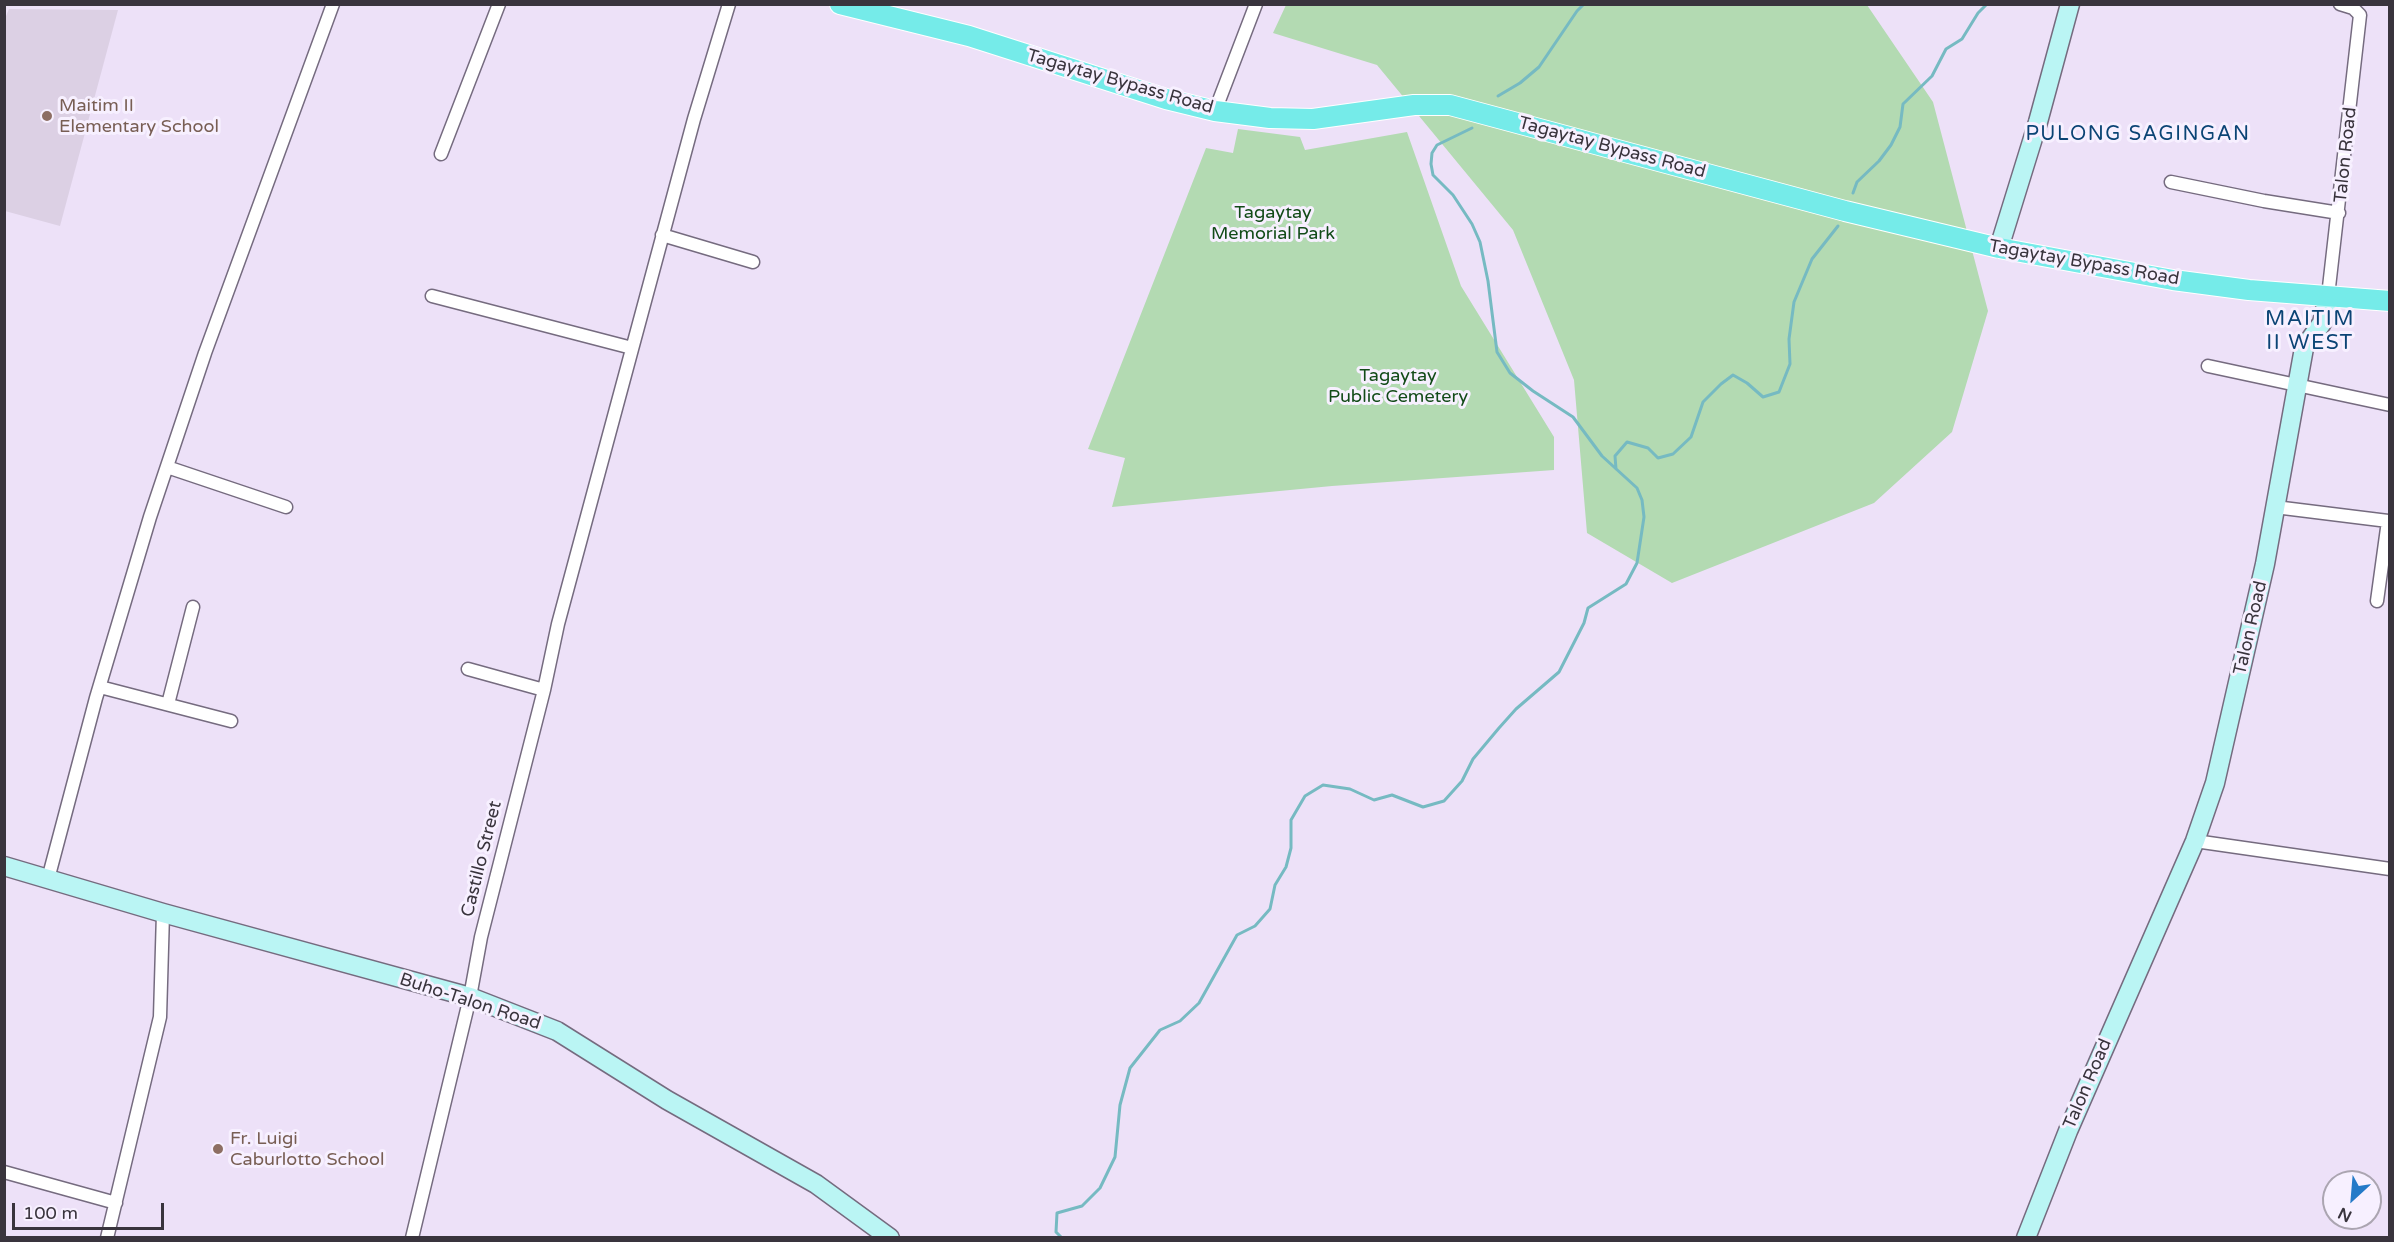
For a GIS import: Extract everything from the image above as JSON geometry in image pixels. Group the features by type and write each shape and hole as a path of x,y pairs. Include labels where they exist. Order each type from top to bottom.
{"main road":[{"name":"Tagaytay Bypass Road","path":"840,4 869,7 969,36 1155,96 1215,111 1270,118 1313,119 1414,105 1450,105 1845,211 1999,248 2173,280 2390,301"}],"street":[{"path":"48,879 100,687 166,467 205,353 333,4"},
{"path":"441,154 499,4"},
{"name":"Castillo Street","path":"412,1238 470,997 481,937 544,690 558,624 662,235 729,4"},
{"path":"1215,111 1256,4"},
{"path":"1999,248 2038,122 2070,4"},
{"name":"Talon Road","path":"2026,1238 2068,1131 2195,841 2215,783 2265,564 2304,348 2322,323 2328,296 2360,15 2353,8 2340,4"},
{"path":"2171,182 2264,201 2339,213"},
{"path":"662,235 753,262"},
{"path":"432,296 632,348"},
{"path":"2208,366 2390,405"},
{"path":"166,467 286,507"},
{"path":"2275,507 2388,521 2377,601"},
{"path":"168,704 193,607"},
{"path":"468,669 544,690"},
{"path":"100,687 231,721"},
{"path":"2195,841 2390,869"},
{"name":"Buho-Talon Road","path":"4,866 163,913 470,997 557,1031 667,1100 816,1184 890,1238"},
{"path":"107,1238 160,1017 163,913"},
{"path":"4,1172 116,1203"}],"shaded area":[{"name":"Maitim II Elementary School","path":"9,9 118,10 60,226 5,211 4,21"}],"green space":[{"path":"1286,5 1867,5 1933,102 1988,311 1952,432 1874,503 1672,583 1587,533 1574,380 1513,230 1377,65 1273,33"},
{"name":"Tagaytay Public Cemetery","path":"1238,129 1300,137 1305,150 1407,132 1461,286 1554,437 1554,470 1332,486 1112,507 1125,458 1088,449 1206,148 1233,153"}],"waterway":[{"path":"1498,96 1520,83 1539,67 1584,4"},
{"path":"1853,193 1857,182 1879,161 1891,145 1900,127 1903,104 1932,76 1946,49 1962,39 1978,13 1987,4"},
{"path":"1062,1238 1056,1232 1057,1213 1082,1206 1100,1188 1115,1157 1120,1105 1130,1068 1160,1030 1180,1021 1199,1003 1237,935 1255,926 1270,909 1275,885 1286,867 1291,848 1291,820 1305,796 1323,785 1350,789 1374,800 1392,795 1423,807 1444,801 1462,781 1473,759 1499,728 1516,709 1559,672 1584,623 1588,608 1626,584 1637,563 1644,517 1642,500 1637,488 1602,456 1573,417 1510,373 1497,352 1488,281 1480,242 1472,224 1453,195 1433,175 1431,164 1432,153 1437,145 1472,128"},
{"path":"1616,469 1615,456 1627,442 1648,448 1658,458 1673,454 1691,437 1703,402 1733,375 1747,383 1763,397 1779,392 1790,364 1789,339 1794,302 1812,259 1838,226"}],"place":[{"name":"Maitim II Elementary School","path":"47,116"},
{"name":"Fr. Luigi Caburlotto School","path":"218,1149"}],"district":[{"name":"PULONG SAGINGAN","path":"2138,135"},
{"name":"MAITIM II WEST","path":"2310,331"}],"park label":[{"name":"Tagaytay Memorial Park","path":"1273,223"}]}
